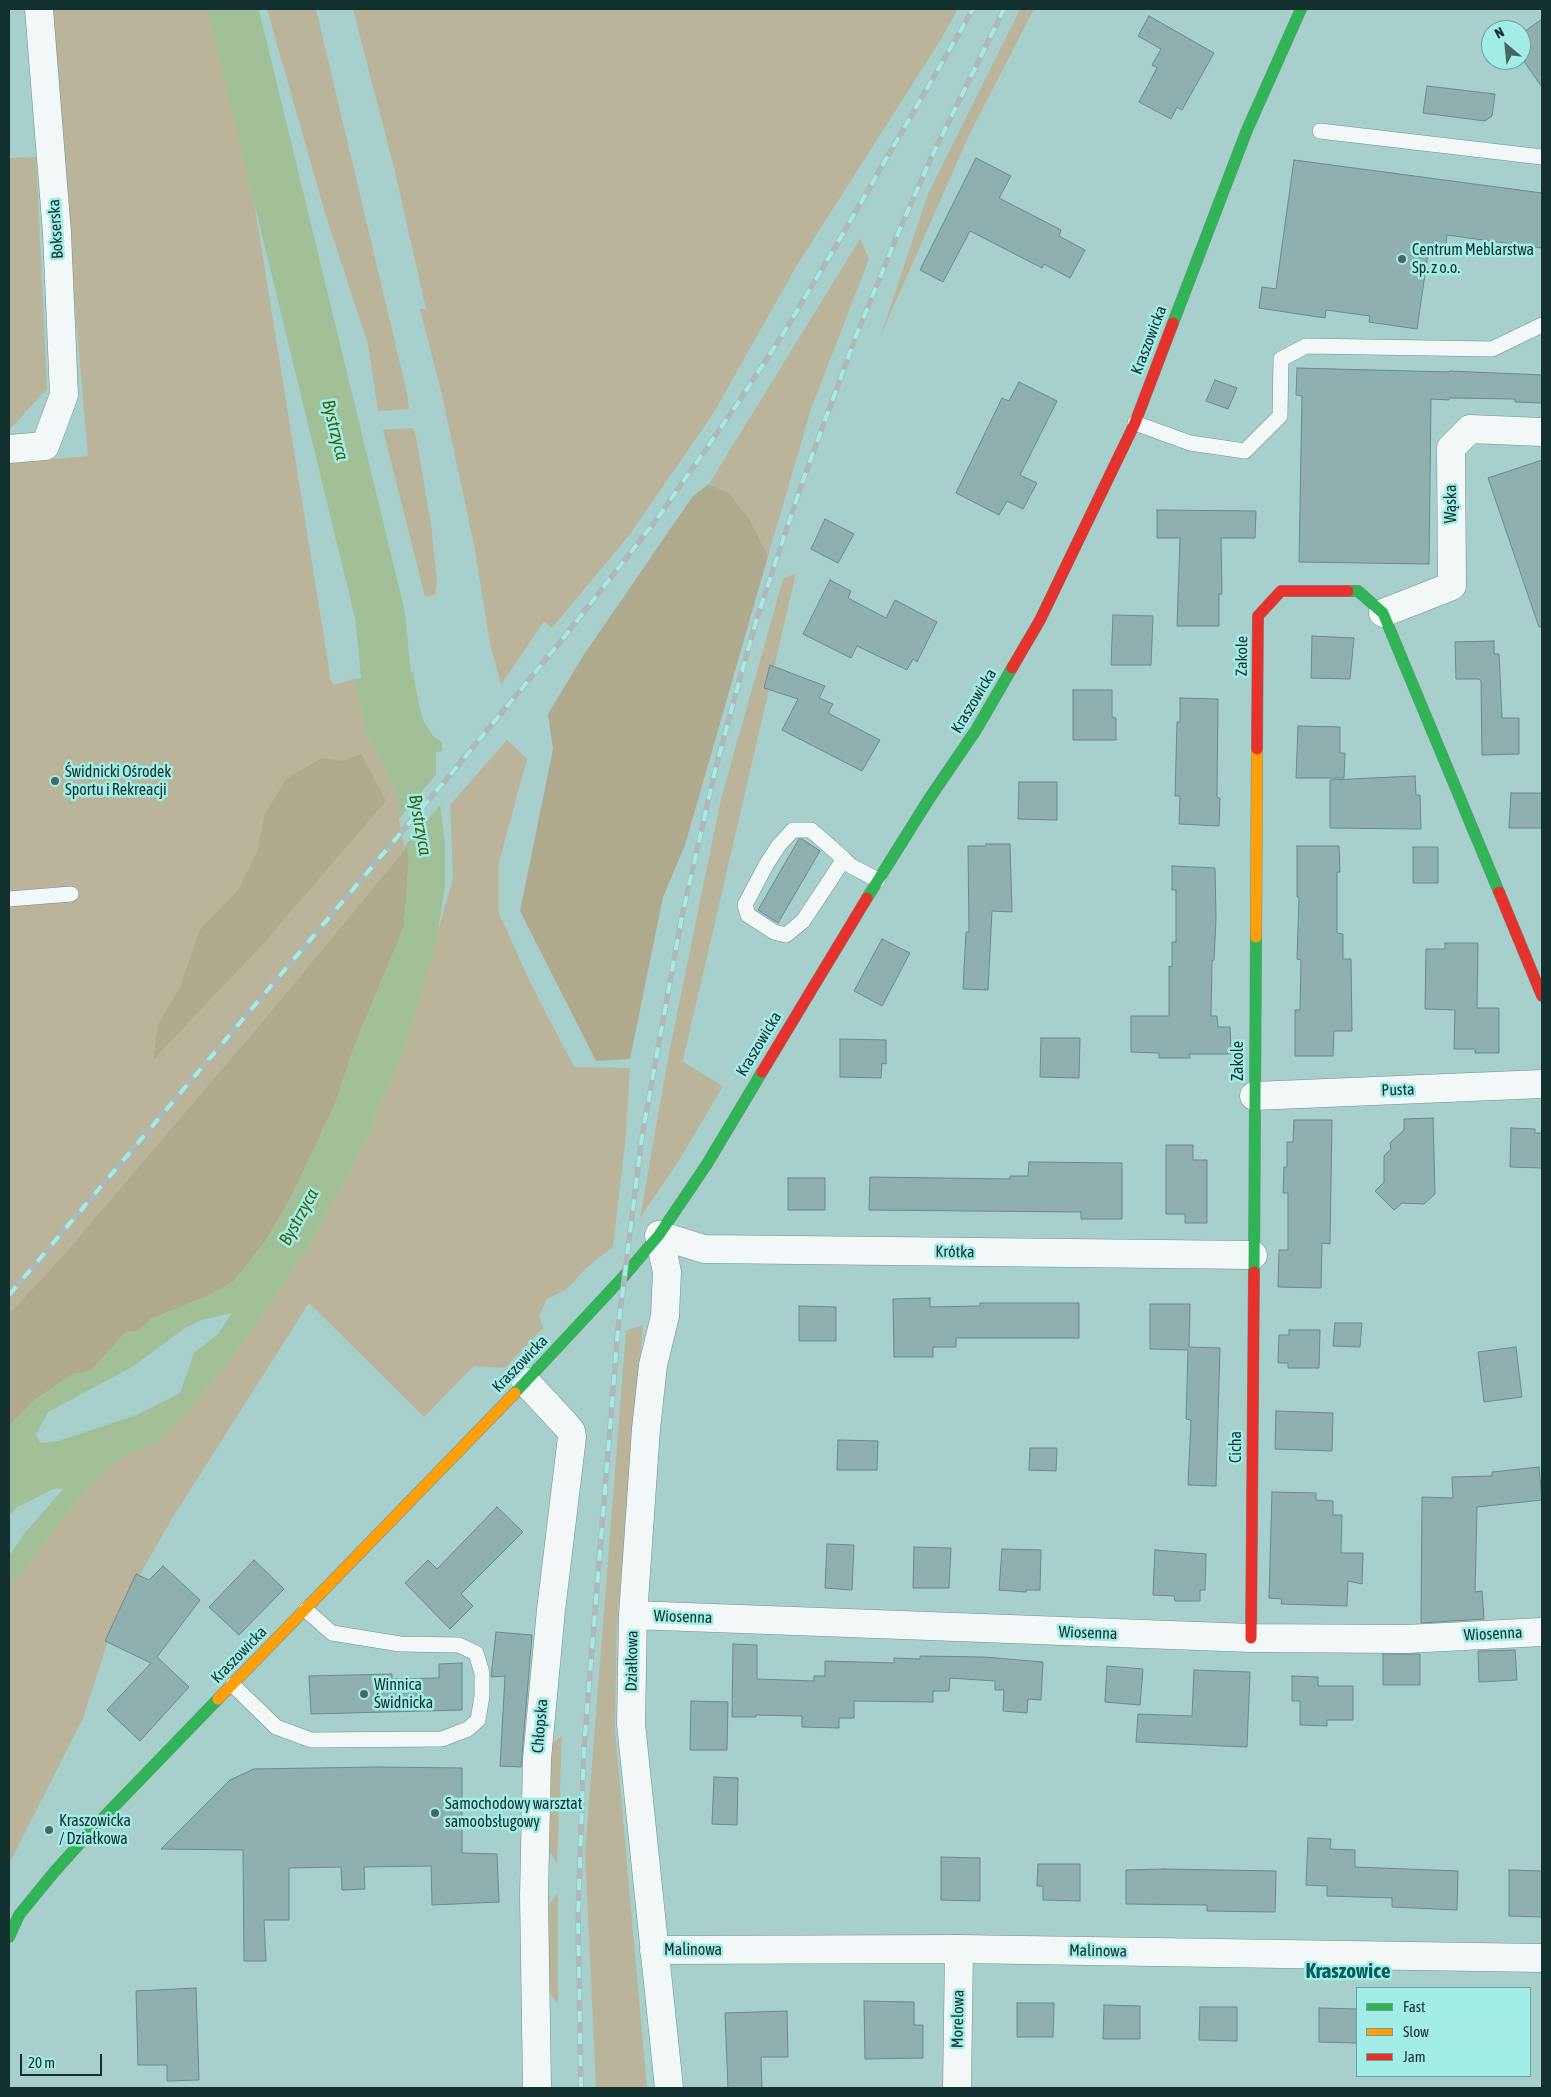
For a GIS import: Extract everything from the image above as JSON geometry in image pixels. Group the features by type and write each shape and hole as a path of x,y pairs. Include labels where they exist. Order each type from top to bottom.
{"street":[{"name":"Bokserska","path":"9,449 45,446 64,395 57,234 39,9"},
{"name":"Kraszowicka","path":"9,1937 19,1915 72,1851 526,1382 660,1235 708,1164 878,880 929,799 976,730 1040,620 1135,423 1247,130 1301,9"},
{"name":"Wąska","path":"1383,613 1452,586 1451,448 1470,429 1542,432"},
{"name":"Zakole","path":"1253,1255 1258,616 1281,591 1358,591 1383,613 1542,996"},
{"name":"Pusta","path":"1254,1096 1542,1084"},
{"name":"Krótka","path":"660,1235 704,1249 1253,1255"},
{"name":"Działkowa","path":"660,1235 666,1272 666,1316 653,1365 633,1614 631,1724 645,1843 669,2088"},
{"name":"Cicha","path":"1251,1638 1253,1255"},
{"name":"Chłopska","path":"526,1382 565,1424 572,1437 551,1610 537,1759 534,1896 537,2088"},
{"name":"Wiosenna","path":"633,1614 1251,1638 1406,1638 1542,1632"},
{"name":"Malinowa","path":"654,1950 959,1949 1542,1958"},
{"name":"Morelowa","path":"956,2088 959,1949"}],"lane":[{"path":"1320,131 1542,157"},
{"path":"1135,423 1190,443 1245,451 1280,416 1281,359 1306,346 1492,349 1542,325"},
{"path":"844,859 803,921 786,934 774,932 748,915 745,905 749,897 779,845 792,830 811,830 844,859 851,866 878,880"},
{"path":"9,899 71,894"},
{"path":"232,1685 276,1727 311,1740 442,1739 468,1729 478,1720 482,1696 482,1673 476,1654 459,1645 400,1644 332,1633 306,1610"}],"shaded area":[{"path":"49,9 210,9 246,152 331,681 334,685 354,679 366,731 396,790 407,847 262,1022 60,1259 9,1314 9,463 88,456"},
{"path":"267,9 316,9 407,393 409,409 378,411 368,344 325,213"},
{"path":"353,9 958,9 940,41 797,265 713,414 630,534 552,628 544,621 501,685 490,643 474,545 442,395 420,309 426,309 395,172"},
{"path":"1020,9 1034,9 970,133 881,335 928,194"},
{"path":"36,157 47,389 9,430 9,158"},
{"path":"860,239 869,259 811,409 768,556 750,520 730,494 709,484"},
{"path":"413,428 431,524 437,582 435,595 425,597 383,430"},
{"path":"709,484 730,494 750,520 768,556 685,845 663,897 630,1059 596,1061 520,911 553,749 548,714 583,656 693,496"},
{"path":"796,573 683,1060 680,1060 723,1086 680,1159 640,1218 669,1053 721,799 783,579"},
{"path":"507,740 527,759 499,862 499,913 529,980 574,1067 630,1068 626,1135 613,1247 586,1268 567,1289 547,1299 539,1316 543,1328 505,1368 474,1366 424,1417 309,1303 173,1517 116,1616 83,1718 9,1864 9,1585 31,1562 54,1529 85,1491 121,1457 158,1442 191,1408 251,1332 313,1239 374,1126 374,1119 405,1048 453,878 450,805"},
{"path":"361,754 386,801 261,946 153,1060 158,1025 180,987 200,930 239,889 257,852 265,814 286,779 322,758 342,761"},
{"path":"407,847 409,858 404,927 354,1047 334,1107 289,1201 265,1242 233,1282 210,1295 151,1319 139,1331 126,1332 91,1371 73,1374 35,1400 9,1426 9,1314 60,1259 262,1022"},
{"path":"643,1325 617,1625 615,1729 647,2088 596,2088 585,1852 626,1331"},
{"path":"562,1736 557,1864 549,1851 551,1744"},
{"path":"558,1893 558,2004 549,1992 548,1906"}],"water":[{"path":"413,672 421,717 433,736 442,742 442,751 436,752 436,771 445,844 445,887 436,942 405,1048 374,1119 374,1126 313,1239 251,1332 191,1408 158,1442 121,1457 85,1491 54,1529 31,1562 9,1585 9,1556 24,1534 64,1488 53,1489 16,1508 9,1516 9,1426 35,1400 73,1374 91,1371 126,1332 139,1331 151,1319 210,1295 233,1282 265,1242 289,1201 334,1107 354,1047 404,927 409,858 396,790 366,731 354,679","holes":["232,1313 218,1334 194,1353 180,1393 136,1415 58,1441 40,1443 36,1434 48,1412 132,1367 185,1328 202,1320"]}],"pier":[{"path":"439,771 442,803 404,847 399,819"}],"building":[{"path":"1149,16 1214,53 1182,110 1177,107 1171,119 1139,102 1157,68 1152,65 1161,49 1138,36"},
{"path":"1542,19 1542,87 1530,70 1531,27"},
{"path":"1427,86 1495,94 1492,116 1485,121 1423,113"},
{"path":"976,158 1011,176 999,198 1061,230 1059,236 1085,250 1070,278 1044,264 1042,268 970,231 943,282 920,270"},
{"path":"1294,160 1542,193 1542,248 1447,235 1445,250 1429,247 1417,329 1369,322 1370,316 1326,310 1325,318 1259,308 1262,287 1276,289"},
{"path":"1297,368 1542,375 1542,403 1515,402 1515,399 1431,399 1429,564 1299,562 1302,396 1296,395"},
{"path":"1215,380 1237,388 1228,409 1206,401"},
{"path":"1019,382 1057,401 1020,475 1037,483 1023,509 1007,501 999,515 956,493 1002,398 1009,401"},
{"path":"1542,460 1542,627 1539,627 1488,478"},
{"path":"1157,510 1256,511 1255,538 1221,538 1222,594 1219,594 1219,626 1177,626 1180,538 1157,538"},
{"path":"825,519 854,534 838,563 811,549"},
{"path":"830,580 851,591 848,598 886,618 895,600 937,622 917,662 913,659 907,670 857,646 851,658 803,634"},
{"path":"1113,615 1153,616 1151,665 1111,665"},
{"path":"1312,636 1354,638 1350,679 1311,678"},
{"path":"1494,641 1494,654 1499,654 1502,718 1519,718 1519,754 1482,755 1481,681 1479,679 1456,679 1455,642"},
{"path":"770,665 825,686 819,698 833,704 828,713 880,740 862,771 782,730 798,699 764,688"},
{"path":"1073,690 1112,690 1112,717 1116,718 1116,740 1073,740"},
{"path":"1180,698 1218,699 1217,797 1220,798 1219,826 1179,824 1180,796 1175,796 1177,722 1180,722"},
{"path":"1298,726 1340,727 1340,753 1345,753 1344,778 1296,778"},
{"path":"1415,776 1416,795 1420,795 1421,829 1330,828 1330,780"},
{"path":"1019,782 1057,782 1057,820 1018,819"},
{"path":"1511,793 1542,793 1542,828 1509,828"},
{"path":"799,839 820,851 778,923 758,910"},
{"path":"986,844 1010,844 1012,912 992,911 988,990 963,989 966,932 969,932 968,846 986,846"},
{"path":"1297,846 1339,846 1340,872 1337,872 1337,933 1343,934 1343,959 1351,959 1352,1031 1334,1031 1333,1056 1295,1056 1295,1010 1300,1010 1301,960 1297,959 1299,897 1297,897"},
{"path":"1413,847 1438,847 1438,883 1413,883"},
{"path":"1172,866 1215,868 1216,919 1214,960 1212,961 1211,1016 1217,1016 1218,1027 1230,1027 1231,1054 1189,1054 1190,1058 1159,1058 1159,1053 1131,1052 1131,1016 1169,1016 1169,966 1172,967 1172,942 1176,942 1176,890 1172,890"},
{"path":"882,939 910,953 882,1006 854,991"},
{"path":"1445,943 1478,943 1477,1008 1499,1008 1499,1053 1475,1053 1475,1049 1454,1049 1455,1010 1425,1009 1426,949 1445,949"},
{"path":"1041,1038 1080,1038 1079,1078 1040,1077"},
{"path":"840,1039 886,1040 886,1064 882,1063 881,1078 840,1077"},
{"path":"1433,1118 1435,1194 1424,1204 1402,1203 1394,1210 1375,1191 1384,1182 1384,1156 1391,1149 1390,1143 1404,1130 1404,1119"},
{"path":"1294,1120 1332,1120 1330,1244 1322,1243 1321,1288 1278,1287 1279,1250 1288,1250 1288,1193 1283,1193 1284,1167 1287,1167 1287,1142 1293,1142"},
{"path":"1511,1128 1535,1129 1535,1133 1542,1133 1542,1168 1510,1167"},
{"path":"1166,1145 1193,1145 1193,1160 1207,1160 1207,1223 1185,1223 1185,1214 1166,1214"},
{"path":"1029,1162 1122,1163 1122,1219 1081,1219 1081,1212 869,1210 870,1177 1010,1179 1010,1176 1028,1176"},
{"path":"788,1178 825,1178 825,1210 788,1210"},
{"path":"930,1298 930,1307 980,1306 980,1303 1079,1303 1079,1338 956,1338 956,1347 933,1347 933,1357 894,1357 893,1299"},
{"path":"1150,1304 1190,1304 1189,1347 1220,1348 1216,1486 1188,1485 1191,1420 1186,1419 1188,1350 1150,1349"},
{"path":"799,1306 836,1307 836,1341 799,1341"},
{"path":"1335,1323 1362,1323 1360,1347 1333,1346"},
{"path":"1289,1330 1320,1330 1319,1368 1288,1368 1288,1363 1278,1363 1279,1335 1289,1335"},
{"path":"1516,1347 1522,1397 1484,1402 1478,1352"},
{"path":"1276,1411 1333,1413 1332,1451 1275,1449"},
{"path":"838,1440 878,1441 877,1470 837,1470"},
{"path":"1030,1448 1057,1448 1056,1471 1029,1470"},
{"path":"1539,1467 1542,1500 1477,1507 1475,1592 1482,1591 1484,1619 1421,1623 1422,1497 1453,1498 1452,1477 1492,1476 1492,1472"},
{"path":"1272,1492 1316,1493 1316,1500 1333,1501 1333,1515 1342,1515 1341,1553 1363,1553 1362,1584 1348,1581 1347,1606 1281,1604 1282,1599 1269,1598"},
{"path":"497,1507 523,1532 461,1594 473,1606 450,1629 405,1583 428,1560 437,1569"},
{"path":"827,1544 854,1545 852,1590 825,1588"},
{"path":"914,1547 951,1548 949,1588 913,1588"},
{"path":"1002,1549 1041,1550 1040,1590 1026,1590 1026,1592 999,1590"},
{"path":"1155,1550 1206,1554 1205,1590 1200,1590 1200,1601 1175,1601 1174,1596 1153,1595"},
{"path":"254,1560 284,1589 239,1635 209,1607"},
{"path":"163,1566 200,1600 157,1657 189,1687 140,1741 107,1710 151,1663 105,1641 136,1574 149,1580"},
{"path":"496,1632 532,1635 521,1767 500,1766 505,1676 491,1677"},
{"path":"733,1644 757,1645 757,1679 814,1681 814,1676 825,1676 825,1661 894,1663 894,1658 920,1659 920,1656 984,1657 1043,1662 1041,1700 1028,1699 1027,1713 1003,1711 1004,1690 995,1690 995,1681 950,1678 949,1691 933,1691 933,1702 854,1701 854,1718 839,1718 839,1728 802,1727 802,1716 756,1715 756,1717 732,1717"},
{"path":"1515,1650 1517,1680 1479,1682 1478,1651"},
{"path":"1383,1654 1420,1654 1420,1685 1383,1685"},
{"path":"462,1663 462,1710 311,1714 309,1676 392,1674 392,1679 439,1678 439,1664"},
{"path":"1107,1666 1143,1669 1140,1705 1105,1702"},
{"path":"1194,1670 1250,1672 1247,1747 1136,1742 1138,1714 1192,1716"},
{"path":"1292,1676 1318,1677 1318,1686 1353,1686 1353,1720 1327,1720 1327,1726 1300,1725 1300,1701 1292,1701"},
{"path":"691,1701 728,1702 727,1750 690,1750"},
{"path":"462,1768 462,1853 497,1854 499,1902 432,1905 431,1866 364,1867 365,1889 342,1890 341,1867 289,1868 289,1920 264,1920 266,1961 244,1961 243,1850 161,1849 230,1780 254,1769"},
{"path":"714,1777 738,1778 737,1825 712,1824"},
{"path":"1308,1838 1331,1839 1330,1849 1355,1850 1355,1867 1458,1871 1457,1910 1392,1907 1392,1898 1327,1896 1327,1886 1306,1885"},
{"path":"941,1857 980,1858 980,1901 941,1900"},
{"path":"1038,1864 1080,1864 1080,1901 1043,1900 1043,1886 1037,1886"},
{"path":"1126,1870 1276,1871 1275,1912 1207,1911 1207,1905 1126,1904"},
{"path":"1509,1870 1542,1871 1542,1917 1509,1916"},
{"path":"196,1988 199,2080 167,2081 167,2065 138,2065 136,1991"},
{"path":"864,2001 914,2002 914,2025 923,2025 923,2058 865,2059"},
{"path":"1017,2003 1054,2003 1053,2037 1017,2037"},
{"path":"1104,2005 1140,2006 1140,2039 1103,2039"},
{"path":"1200,2007 1237,2007 1237,2041 1199,2040"},
{"path":"1319,2008 1356,2009 1356,2043 1319,2042"},
{"path":"787,2011 788,2057 761,2057 762,2088 728,2088 725,2013"}],"waterway":[{"name":"Bystrzyca","path":"233,9 380,615 386,675 403,743"}],"railway":[{"path":"9,1295 455,769 561,641 657,519 736,406 783,334 973,9"},
{"path":"581,2088 578,1918 584,1748 618,1329 642,1136 682,916 715,771 756,621 802,483 856,336 897,236 931,158 1004,9"}],"traffic: fast":[{"path":"1173,323 1247,130 1301,9"},
{"path":"1348,591 1358,591 1383,613 1499,892"},
{"path":"867,898 929,799 976,730 1012,668"},
{"path":"1254,1272 1256,937"},
{"path":"515,1393 624,1276 659,1235 707,1164 762,1072"},
{"path":"9,1937 19,1915 55,1871 102,1819 218,1699"}],"traffic: slow":[{"path":"1256,937 1257,749"},
{"path":"218,1699 515,1393"}],"traffic: jam":[{"path":"1012,668 1040,620 1135,423 1173,323"},
{"path":"1257,749 1258,616 1281,591 1348,591"},
{"path":"1499,892 1542,996"},
{"path":"762,1072 867,898"},
{"path":"1251,1638 1254,1272"}],"place":[{"name":"Centrum Meblarstwa Sp. z o.o.","path":"1402,259"},
{"name":"Świdnicki Ośrodek Sportu i Rekreacji","path":"55,781"},
{"name":"Winnica Świdnicka","path":"364,1694"},
{"name":"Samochodowy warsztat samoobsługowy","path":"435,1813"},
{"name":"Kraszowicka / Działkowa","path":"49,1830"}],"district":[{"name":"Kraszowice","path":"1348,1971"}]}
